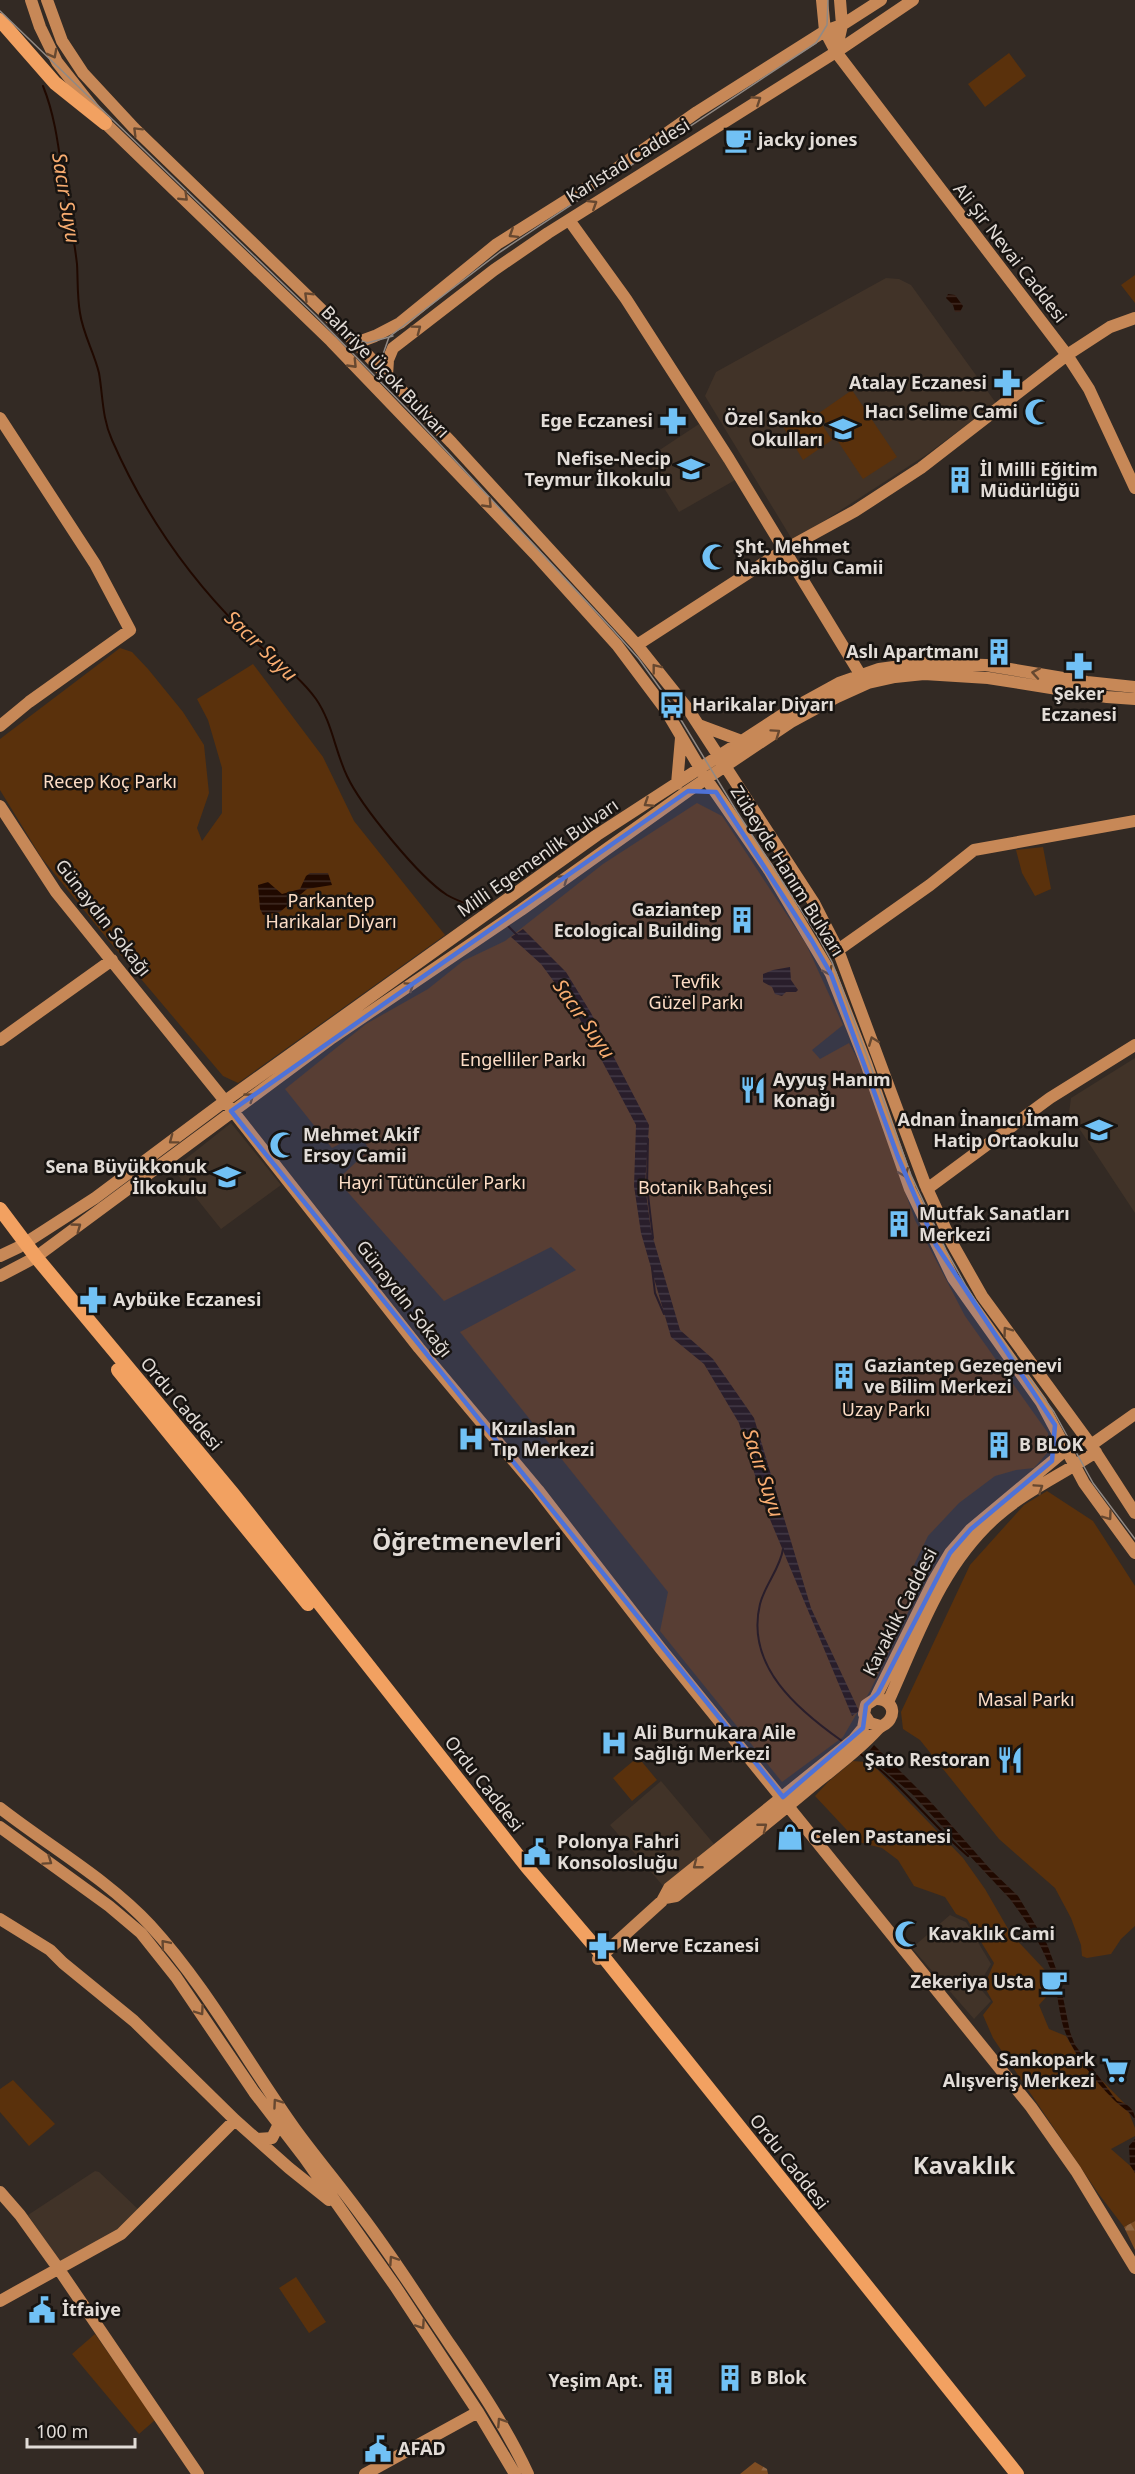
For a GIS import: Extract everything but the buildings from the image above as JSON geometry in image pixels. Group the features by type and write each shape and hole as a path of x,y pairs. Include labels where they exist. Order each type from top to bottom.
{"main road":[{"path":"0,20 55,83 105,123"},
{"path":"0,1209 22,1245"},
{"path":"0,1222 22,1245"},
{"name":"Ordu Caddesi","path":"22,1245 234,1495 533,1875 1017,2474"},
{"name":"Ordu Caddesi","path":"600,1957 813,2233 1010,2474"}],"street":[{"name":"Bahriye Üçok Bulvarı","path":"31,0 40,27 57,62 105,123 335,345 535,554 618,645 665,710 704,775"},
{"name":"Bahriye Üçok Bulvarı","path":"47,0 55,24 71,57 89,81 143,137 356,342 567,566 637,645 699,725 723,762"},
{"path":"822,0 825,31"},
{"path":"836,52 842,25 840,0"},
{"name":"Karlstad Caddesi","path":"356,342 375,336 400,323 497,244 616,169 697,112 825,31 842,25 881,0"},
{"name":"Karlstad Caddesi","path":"387,375 388,360 393,348 494,270 568,220 836,52 913,0"},
{"name":"Ali Şir Nevai Caddesi","path":"825,31 836,52 1067,355 1089,390 1135,488"},
{"path":"568,220 626,299 729,459 860,675"},
{"path":"637,645 784,550 855,511 921,468 1067,355 1110,327 1135,318"},
{"path":"0,418 95,564 130,630 29,702 0,726"},
{"name":"Milli Egemenlik Bulvarı","path":"0,1276 33,1259 228,1106 597,835 704,775 746,746 788,711 838,683 889,667 923,663 986,665 1087,682 1135,687"},
{"name":"Milli Egemenlik Bulvarı","path":"746,746 868,683 895,677 924,674 988,678 1096,696 1135,699"},
{"path":"699,725 746,746 740,768 743,792"},
{"path":"681,738 683,788 716,792"},
{"name":"Zübeyde Hanım Bulvarı","path":"723,762 814,903 838,950 927,1189 952,1243 982,1296 1091,1445 1135,1513"},
{"name":"Zübeyde Hanım Bulvarı","path":"704,775 769,870 831,974 866,1063 910,1189 953,1278 1055,1425 1084,1483 1135,1553"},
{"name":"Milli Egemenlik Bulvarı","path":"0,1256 22,1245 95,1198 516,913 683,788"},
{"name":"Günaydın Sokağı","path":"0,806 56,892 419,1348 538,1490 661,1648 1031,2107 1076,2171 1135,2268"},
{"path":"838,950 974,850 1135,821"},
{"path":"0,1040 112,960"},
{"path":"927,1189 1050,1098 1135,1045"},
{"path":"1091,1445 1135,1414"},
{"path":"1052,1461 1055,1425"},
{"name":"Kavaklık Caddesi","path":"875,1699 933,1580 950,1553 971,1529 1066,1449 1091,1445"},
{"name":"Kavaklık Caddesi","path":"888,1702 937,1591 957,1558 998,1516 1059,1474 1075,1466 1091,1445"},
{"path":"1059,1474 1084,1483"},
{"path":"600,1957 665,1898 676,1896 786,1802 853,1740 863,1728 866,1705 875,1699 888,1702 892,1710 891,1719 880,1726 858,1750 786,1802"},
{"path":"865,1717 870,1723 880,1726"},
{"path":"0,1808 112,1890 150,1925 215,2010 340,2208 478,2412 514,2474"},
{"path":"0,1827 100,1899 141,1933 176,1977 254,2092 279,2124 300,2144 362,2216 507,2432 528,2474"},
{"path":"0,1919 50,1950 63,1964 134,2021 235,2120 289,2168 340,2208"},
{"path":"0,2301 120,2234 235,2120"},
{"path":"257,2139 272,2138 279,2124"},
{"path":"273,2154 288,2151 300,2144"},
{"path":"0,2192 20,2215 58,2268 198,2474"},
{"path":"365,2474 478,2412"}],"highlighted area":[{"path":"688,791 716,792 812,941 831,974 898,1157 936,1245 1055,1425 1052,1461 971,1529 950,1553 878,1693 866,1705 863,1728 783,1797 231,1111"}],"shaded area":[{"name":"Özel Sanko Okulları","path":"886,278 899,279 911,285 996,403 926,455 793,541 705,396 716,372"},
{"name":"Nefise-Necip Teymur İlkokulu","path":"699,424 737,479 679,512 646,459"},
{"path":"1135,1058 1135,1213 1069,1113 1071,1098"},
{"name":"Sena Büyükkonuk İlkokulu","path":"231,1123 281,1185 221,1229 173,1169"},
{"path":"661,1781 714,1844 664,1887 610,1825"},
{"path":"950,1915 966,1922 991,1964 978,1986 991,2001 974,2019 912,1948"},
{"path":"95,2171 99,2172 140,2211 119,2229 60,2263 28,2215"}],"green space":[{"path":"1009,53 1026,76 985,107 968,84"},
{"path":"1135,275 1135,303 1121,285"},
{"path":"852,390 897,457 863,479 819,413"},
{"path":"806,410 814,412 832,440 803,460 781,423"},
{"name":"Recep Koç Parkı","path":"120,648 132,652 148,669 183,712 204,745 209,793 197,828 202,841 222,813 222,768 208,720 197,699 253,664 323,757 354,821 445,935 238,1083 223,1076 109,941 41,857 0,790 0,739"},
{"path":"697,803 722,816 806,944 843,1025 812,1050 820,1059 849,1043 860,1064 915,1220 965,1316 1048,1433 1048,1452 1034,1468 995,1476 959,1503 928,1536 914,1565 915,1598 870,1691 843,1737 782,1782 660,1631 668,1592 460,1332 576,1270 551,1247 444,1301 337,1180 369,1150 360,1133 332,1148 285,1089 366,1024 428,989 463,961 505,941 603,864"},
{"path":"1043,847 1051,889 1035,896 1022,873 1016,850"},
{"name":"Masal Parkı","path":"1047,1491 1093,1521 1135,1586 1135,1926 1121,1939 1111,1954 1087,1958 1082,1956 1081,1945 1071,1918 1055,1888 999,1839 920,1740 903,1729 901,1712 970,1565 1024,1505"},
{"path":"638,1757 657,1780 632,1801 613,1778"},
{"path":"853,1761 866,1762 878,1770 963,1858 985,1889 1011,1934 1058,1984 1039,2005 1049,2029 1066,2036 1077,2055 1126,2105 1135,2128 1135,2136 1111,2149 1135,2170 1135,2221 1124,2227 1098,2193 993,2038 983,2015 993,2002 984,1986 994,1963 967,1919 956,1914 945,1897 914,1886 898,1860 882,1848 858,1842 815,1796"},
{"path":"13,2080 55,2124 29,2146 0,2112 0,2089"},
{"path":"1135,2221 1135,2250 1124,2227"},
{"path":"296,2277 326,2322 309,2333 279,2288"},
{"path":"95,2334 155,2420 139,2434 72,2354"},
{"path":"755,2462 767,2469 768,2474 740,2474"}],"water":[{"path":"948,294 955,295 963,306 960,312 955,312 953,305 946,298"},
{"path":"310,873 328,873 332,885 307,889 280,912 263,915 260,909 258,885 268,882 282,894 300,889 306,876"},
{"path":"523,929 566,972 591,1013 649,1125 645,1185 651,1231 680,1330 713,1359 754,1418 811,1608 859,1711 852,1716 764,1505 739,1423 704,1364 671,1337 641,1233 634,1186 636,1125 576,1012 541,964 511,937"},
{"path":"790,967 791,980 798,990 796,992 786,992 782,996 775,994 772,987 763,982 763,974"},
{"path":"874,1745 929,1800 991,1870 1018,1896 1047,1944 1059,1977 1070,2032 1075,2045 1117,2101 1124,2103 1132,2110 1135,2120 1099,2084 1070,2043 1062,2021 1055,1983 1049,1966 1023,1917 1010,1899 912,1794 866,1755"},
{"path":"1135,2139 1135,2173 1130,2165 1129,2146"}],"waterway":[{"name":"Sacır Suyu","path":"43,86 59,148 77,264 81,321 99,373 109,432 124,466 152,516 184,564 202,586 250,638 290,671 316,699 326,717 339,757 354,789 392,840 435,886 460,902 483,910"},
{"name":"Sacır Suyu","path":"506,924 517,935"},
{"name":"Sacır Suyu","path":"648,1139 647,1186 653,1238"},
{"name":"Sacır Suyu","path":"652,1268 655,1293 664,1314"},
{"name":"Sacır Suyu","path":"783,1549 760,1604 757,1626 760,1647 779,1684 809,1715 842,1741"},
{"name":"Sacır Suyu","path":"859,1753 902,1790 968,1856"}],"tram line":[{"path":"390,386 382,370 381,360 389,337 500,252 816,43 827,25 828,0"},
{"path":"0,11 315,315 410,412 639,659 672,705 832,962 911,1175 946,1250 966,1286 994,1330 1054,1412 1093,1483 1135,1539"},
{"path":"336,331 367,343 393,336"}],"place":[{"name":"jacky jones","path":"738,140"},
{"name":"Atalay Eczanesi","path":"1007,383"},
{"name":"Hacı Selime Cami","path":"1038,412"},
{"name":"Ege Eczanesi","path":"673,421"},
{"name":"Özel Sanko Okulları","path":"843,429"},
{"name":"Nefise-Necip Teymur İlkokulu","path":"691,469"},
{"name":"İl Milli Eğitim Müdürlüğü","path":"960,480"},
{"name":"Şht. Mehmet Nakıboğlu Camii","path":"715,557"},
{"name":"Aslı Apartmanı","path":"999,652"},
{"name":"Şeker Eczanesi","path":"1079,666"},
{"name":"Harikalar Diyarı","path":"672,705"},
{"name":"Gaziantep Ecological Building","path":"742,920"},
{"name":"Ayyuş Hanım Konağı","path":"753,1090"},
{"name":"Adnan İnanıcı İmam Hatip Ortaokulu","path":"1099,1130"},
{"name":"Mehmet Akif Ersoy Camii","path":"283,1145"},
{"name":"Sena Büyükkonuk İlkokulu","path":"227,1177"},
{"name":"Mutfak Sanatları Merkezi","path":"899,1224"},
{"name":"Aybüke Eczanesi","path":"93,1300"},
{"name":"Gaziantep Gezegenevi ve Bilim Merkezi","path":"844,1376"},
{"name":"Kızılaslan Tıp Merkezi","path":"471,1439"},
{"name":"B BLOK","path":"999,1445"},
{"name":"Ali Burnukara Aile Sağlığı Merkezi","path":"614,1743"},
{"name":"Şato Restoran","path":"1010,1760"},
{"name":"Celen Pastanesi","path":"790,1837"},
{"name":"Polonya Fahri Konsolosluğu","path":"537,1852"},
{"name":"Kavaklık Cami","path":"908,1934"},
{"name":"Merve Eczanesi","path":"602,1946"},
{"name":"Zekeriya Usta","path":"1054,1982"},
{"name":"Sankopark Alışveriş Merkezi","path":"1115,2070"},
{"name":"İtfaiye","path":"42,2310"},
{"name":"B Blok","path":"730,2378"},
{"name":"Yeşim Apt.","path":"663,2381"},
{"name":"AFAD","path":"378,2449"}],"district":[{"name":"Öğretmenevleri","path":"467,1542"},
{"name":"Kavaklık","path":"964,2166"}],"park label":[{"name":"Parkantep Harikalar Diyarı","path":"331,911"},
{"name":"Tevfik Güzel Parkı","path":"696,992"},
{"name":"Engelliler Parkı","path":"523,1060"},
{"name":"Hayri Tütüncüler Parkı","path":"432,1183"},
{"name":"Botanik Bahçesi","path":"705,1188"},
{"name":"Uzay Parkı","path":"886,1410"}]}
